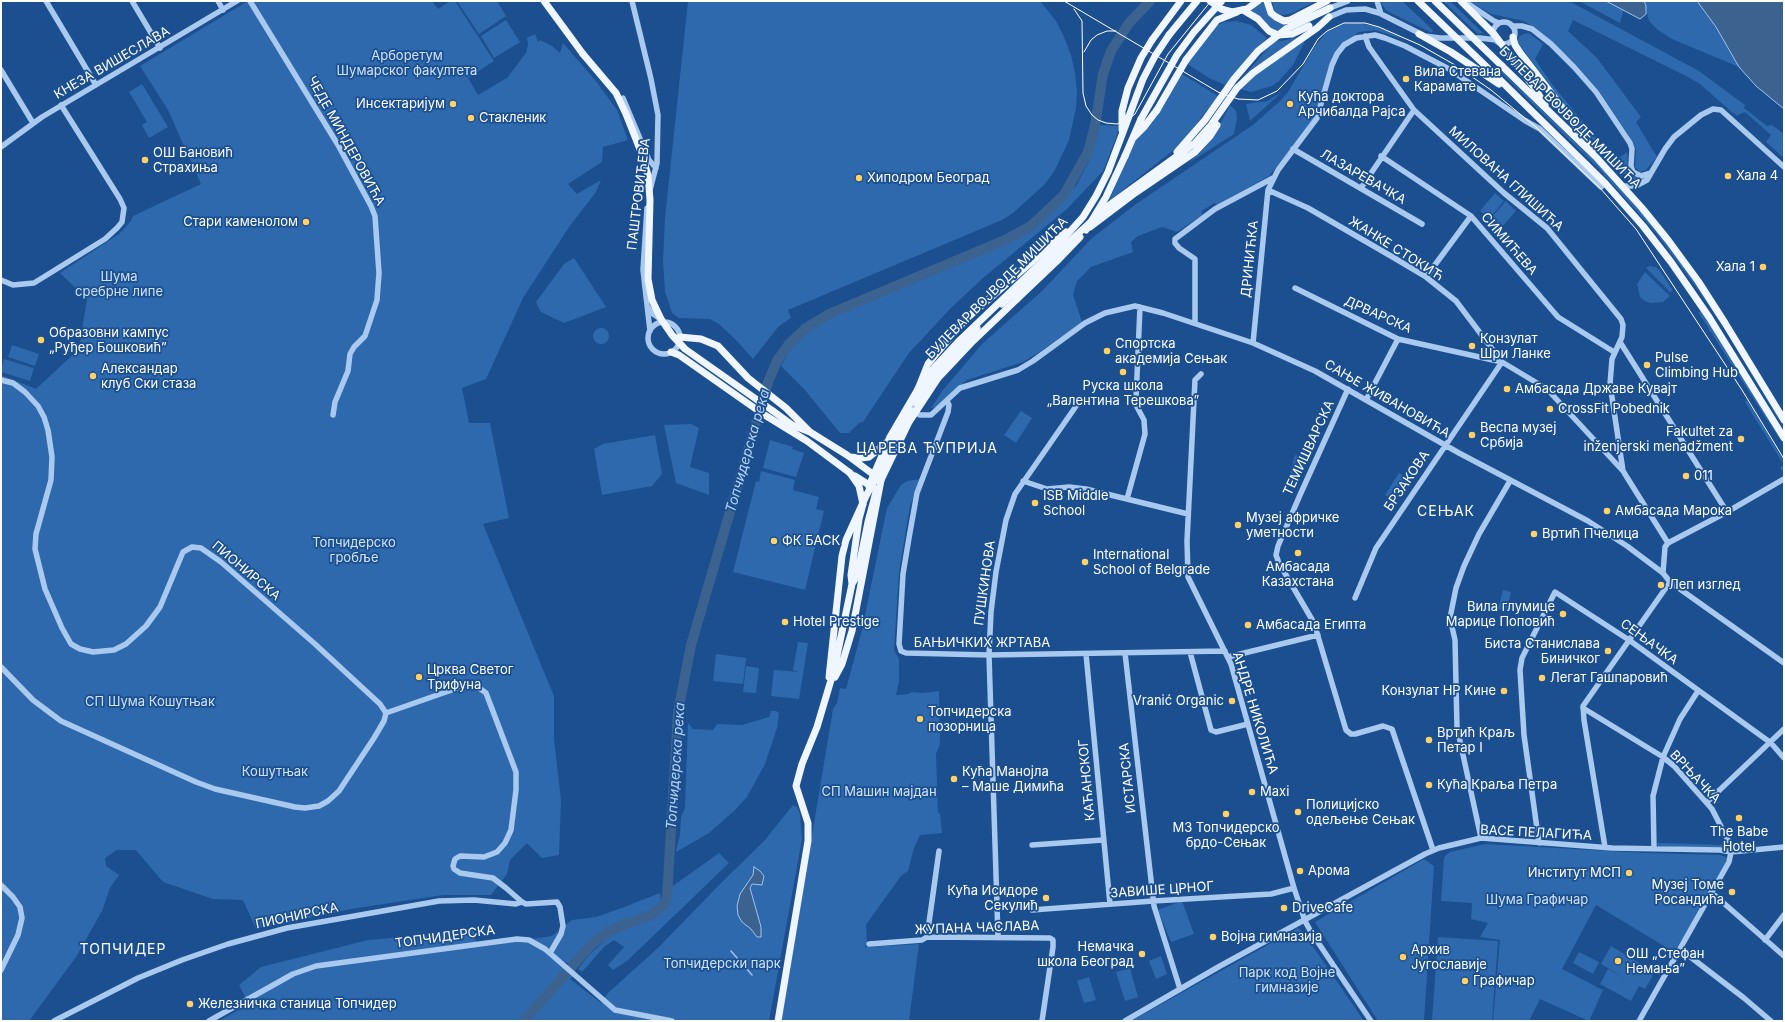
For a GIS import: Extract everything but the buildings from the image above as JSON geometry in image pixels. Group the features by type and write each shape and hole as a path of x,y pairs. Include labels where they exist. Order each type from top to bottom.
{"main road":[{"path":"544,1 583,54 607,81 620,100 643,157 648,176 650,200 648,279 652,300 660,319 676,339 690,353 792,424 810,432 881,480"},
{"path":"1122,134 1122,111 1136,69 1152,40 1181,1"},
{"name":"БУЛЕВАР ВОЈВОДЕ МИШИЋА","path":"778,1021 808,840 807,819 796,786 798,775 817,727 838,654 852,584 851,575 858,527 869,486 888,441 901,416 918,389 935,367 960,340 1047,257 1076,226 1100,188 1143,80 1155,56 1169,35 1197,1"},
{"path":"1210,1 1221,9 1240,11 1258,19 1269,31 1278,35 1288,35 1329,17"},
{"name":"БУЛЕВАР ВОЈВОДЕ МИШИЋА","path":"852,584 857,576 868,522 877,490 909,422 938,378 971,343 1057,261 1086,230 1106,197 1132,138 1165,75 1183,46 1203,21 1222,1"},
{"path":"1132,138 1150,120 1182,65 1211,27 1219,19 1251,7 1258,1"},
{"path":"1267,1 1271,13 1284,21 1290,20 1328,3"},
{"name":"БУЛЕВАР ВОЈВОДЕ МИШИЋА","path":"1418,1 1606,183 1643,226 1694,294 1784,438"},
{"name":"БУЛЕВАР ВОЈВОДЕ МИШИЋА","path":"1435,1 1596,157 1623,186 1668,240 1698,281 1739,344 1784,420"},
{"path":"1461,1 1497,38 1536,90 1549,112"},
{"path":"1168,163 1205,120 1234,79 1258,52 1286,29 1328,3"},
{"path":"918,389 928,364 959,326 983,303 1073,227 1108,206 1194,143 1218,117 1233,95 1249,76 1321,25 1329,17"},
{"path":"1419,34 1481,71 1523,102"},
{"path":"1514,35 1515,45 1521,54 1587,140 1596,157"},
{"path":"1086,230 1134,193 1186,159 1198,149 1210,136 1217,124 1218,117"},
{"path":"916,403 956,350 1108,206"},
{"path":"680,337 705,340 714,343 725,351 748,378 786,408 810,432"},
{"path":"671,352 679,355 704,374 807,441 850,473 877,490"},
{"path":"830,685 829,675 844,546 854,519 912,411"},
{"path":"792,424 807,441"},
{"path":"849,457 862,458 870,456 888,441"},
{"path":"830,685 842,664 852,631 880,494 884,465"},
{"path":"850,473 859,486 863,504"}],"street":[{"path":"46,1 96,85"},
{"path":"132,1 160,48"},
{"path":"218,1 224,10"},
{"name":"КНЕЗА ВИШЕСЛАВА","path":"1,147 33,123 61,105 160,48 237,1"},
{"name":"ЧЕДЕ МИНДЕРОВИЋА","path":"250,1 334,139 372,206 375,216 379,273 377,300 364,336 350,354 348,371 335,402 332,415"},
{"name":"ПАШТРОВИЋЕВА","path":"632,1 657,106 658,153 656,168 649,194 644,238 643,270 650,331"},
{"path":"1328,3 1348,1"},
{"path":"1377,1 1379,13"},
{"path":"1464,1 1494,21 1499,23 1505,22 1512,26 1522,26 1528,28 1538,34 1562,56 1599,98 1632,146 1631,166 1633,172 1641,176 1651,173"},
{"path":"1329,17 1349,10 1365,9 1379,13 1419,34 1449,38 1480,38 1496,40 1504,43 1509,42 1514,35 1528,28"},
{"path":"1480,38 1488,35 1499,23"},
{"path":"1512,26 1514,35"},
{"path":"1494,30 1493,35 1496,40"},
{"name":"МИЛОВАНА ГЛИШИЋА","path":"1365,36 1369,47 1414,110 1504,193 1551,232 1618,315 1623,325 1620,342"},
{"name":"ДРИНИЋКА","path":"1253,343 1268,190 1273,178 1317,118 1332,65 1337,54 1348,42 1365,36"},
{"name":"БУЛЕВАР ВОЈВОДЕ МИШИЋА","path":"1365,36 1381,36 1405,46 1455,73 1524,120 1540,129 1601,187 1606,183"},
{"path":"1,70 33,123"},
{"path":"623,98 649,160 656,168"},
{"path":"1,280 13,285 34,283 105,239 122,222 124,208 120,199 61,105"},
{"path":"1623,186 1636,186 1644,183 1664,149 1674,137 1701,115 1714,109 1720,110 1767,150 1784,167"},
{"path":"1360,188 1414,110"},
{"name":"ЛАЗАРЕВАЧКА","path":"1293,149 1422,224"},
{"name":"СИМИЋЕВА","path":"1381,156 1471,216 1558,317 1614,352"},
{"name":"ДРИНИЋКА","path":"1195,323 1196,259 1179,248 1175,243 1175,238 1215,209 1273,178"},
{"name":"ЖАНКЕ СТОКИЋ","path":"1268,190 1308,208 1426,277 1461,306 1502,362 1547,389 1623,471 1668,543"},
{"path":"1426,277 1471,216"},
{"name":"ДРВАРСКА","path":"1295,288 1398,339 1502,362"},
{"name":"ПАШТРОВИЋЕВА","path":"645,297 653,314 664,322"},
{"path":"1127,499 1145,434 1144,422 1137,407 1136,399 1140,307"},
{"name":"САЊЕ ЖИВАНОВИЋА","path":"912,411 920,415 928,416 935,412 957,390 968,384 1018,370 1033,361 1085,323 1105,313 1123,308 1140,307 1195,323 1253,343 1309,368 1510,481 1607,532 1663,573 1670,582 1784,663"},
{"path":"664,322 672,323 676,327 680,337 679,344 671,352 663,354 653,349 649,341 650,331 656,324 664,322"},
{"path":"1366,400 1398,339"},
{"path":"1623,471 1610,384 1610,365 1614,352 1620,342 1728,512"},
{"name":"БРЗАКОВА","path":"1355,598 1376,548 1502,362"},
{"name":"АНДРЕ НИКОЛИЋА","path":"1201,374 1195,380 1188,514 1188,577 1228,658 1294,888 1305,921 1310,932 1371,1021"},
{"name":"ПИОНИРСКА","path":"1,380 13,383 25,392 38,406 47,426 51,445 51,480 36,534 34,550 46,589 62,628 71,644 80,649 93,652 114,650 126,644 146,626 160,607 183,552 192,546 201,548 221,562 310,639 380,704 386,713"},
{"name":"ТЕМИШВАРСКА","path":"1348,389 1276,551 1279,563 1310,614 1318,635 1344,726 1348,732 1355,734 1383,726 1392,729 1433,850"},
{"name":"ПУШКИНОВА","path":"998,937 989,655 992,593 1000,547 1011,503 1023,481 1081,399"},
{"name":"БАЊИЧКИХ ЖРТАВА","path":"947,401 949,405 948,412 917,493 903,574 899,644 901,651 906,653 989,655 1225,651"},
{"path":"912,411 916,403"},
{"path":"1663,573 1665,547 1668,543 1728,512 1784,479"},
{"path":"1023,481 1042,488 1051,489 1073,487 1188,514"},
{"path":"1481,838 1457,727 1455,640 1450,618 1456,588 1464,566 1479,534 1510,481"},
{"path":"1605,848 1583,708 1584,703 1670,582"},
{"name":"СЕЊАЧКА","path":"1539,843 1521,709 1520,670 1524,655 1555,592 1629,640 1771,743 1784,758"},
{"path":"1228,658 1318,635"},
{"path":"1190,652 1211,730 1216,732 1248,724"},
{"name":"ИСТАРСКА","path":"1125,653 1153,900 1159,925 1180,989"},
{"name":"КАЋАНСКОГ","path":"1086,654 1110,904"},
{"path":"1,667 32,700 61,721 196,782 215,789 295,808 319,806 328,801 339,791 374,738 384,721 386,713 466,685 476,684 485,691 516,772 516,790 511,830 505,843 496,852 484,857 460,856 455,859 453,866 454,869 460,873 494,878 522,902"},
{"path":"1654,848 1653,796 1663,757 1680,720 1698,691"},
{"name":"ВРЊАЧКА","path":"1583,708 1663,757 1707,802 1730,844 1731,852"},
{"path":"1707,802 1771,743 1784,729"},
{"name":"ВАСЕ ПЕЛАГИЋА","path":"1126,1021 1180,989 1433,850 1481,838 1605,848 1654,848 1731,852 1784,848"},
{"path":"1032,845 1103,840"},
{"path":"927,937 940,851"},
{"path":"1639,1021 1729,862 1731,852"},
{"path":"1,885 13,896 20,907 22,918 15,944 1,970"},
{"name":"ЗАВИШЕ ЦРНОГ","path":"1032,910 1153,900 1271,894 1294,888"},
{"path":"1711,892 1784,956"},
{"name":"ПИОНИРСКА","path":"54,1021 144,975 182,960 258,935 342,918 439,901 474,900 516,904 522,902 526,904 555,902 559,904 563,926 561,934 550,953"},
{"path":"1765,940 1784,916"},
{"name":"ЖУПАНА ЧАСЛАВА","path":"870,944 922,940 927,937 1047,937 1053,940 1053,947 1042,1021"},
{"name":"ТОПЧИДЕРСКА","path":"209,1021 220,1018 293,974 316,966 505,940 529,940 550,953 615,1010 672,1021"},
{"path":"1680,949 1744,998 1771,1021"}],"green space":[{"name":"Кошутњак","path":"248,1 432,1 438,9 450,1 455,1 494,61 468,78 478,95 507,78 526,53 528,44 527,38 535,34 538,42 540,40 552,46 560,53 563,43 595,80 617,110 628,140 603,147 602,162 568,184 577,194 601,180 596,192 569,227 523,298 486,379 462,388 469,423 490,423 509,518 483,524 554,696 554,739 561,800 559,855 542,858 527,843 510,860 507,874 491,895 443,895 351,909 256,929 243,900 213,899 163,882 136,850 117,850 105,858 106,866 119,875 110,888 102,911 76,957 29,1021 1,1021 1,375 36,389 79,349 87,299 60,273 119,234 131,221 133,216 201,184 168,110 140,66"},
{"path":"457,1 497,1 506,16 479,34"},
{"name":"Хиподром Београд","path":"688,1 1040,1 1056,21 1064,37 1071,55 1075,73 1077,91 1076,108 1069,140 1054,172 1044,185 1013,213 1002,220 788,310 791,318 778,327 753,359 719,324 710,319 679,318 672,313 665,291 663,261 665,218"},
{"path":"1263,1 1271,16 1279,23 1291,23 1278,32 1272,30 1251,11"},
{"path":"1272,1 1316,1 1290,14 1279,15 1275,12"},
{"path":"1381,1 1402,1 1433,30 1432,33 1387,11 1382,5"},
{"path":"1443,1 1450,1 1483,33 1478,34"},
{"path":"1469,1 1569,1 1699,71 1745,105 1744,108 1767,126 1772,125 1784,134 1784,158 1766,142 1771,135 1745,112 1736,116 1735,113 1734,114 1700,84 1573,20 1568,31 1597,58 1641,117 1636,122 1657,157 1646,170 1640,172 1635,167 1636,150 1627,133 1599,91 1572,60 1524,21 1491,14"},
{"path":"1579,1 1626,1 1620,23"},
{"path":"1644,1 1697,1 1716,27 1739,67 1672,39 1658,30 1649,21"},
{"path":"506,20 520,42 494,58 481,36"},
{"path":"1237,21 1251,25 1267,38 1225,85 1209,78 1186,63 1217,25 1225,22"},
{"path":"1358,23 1379,27 1406,40 1375,30 1359,32 1341,44 1333,56 1316,118 1269,176 1217,205 1214,203 1202,211 1202,215 1177,232 1162,227 1138,236 1131,242 1133,252 1091,267 1077,281 1073,295 1082,322 1023,362 967,380 936,407 931,408 943,390 982,344 1042,291 1091,239 1136,204 1253,125 1288,92 1315,46 1327,32 1344,24"},
{"path":"1526,33 1530,34 1543,44 1535,59 1551,83 1615,161 1627,152 1628,169 1636,177 1645,178 1643,180 1632,183 1582,128 1518,43 1520,36"},
{"path":"1298,37 1236,85 1275,40 1282,41"},
{"path":"1305,41 1293,65 1279,81 1272,86 1251,92 1240,89 1255,75"},
{"path":"1500,70 1604,170 1659,233 1700,289 1722,325 1656,233 1598,168 1499,71"},
{"path":"1182,74 1218,96 1180,145 1109,201 1135,140 1151,125"},
{"path":"142,84 168,127 149,138 142,125 147,122 129,92"},
{"path":"1282,92 1250,121 1246,104 1267,101"},
{"path":"1230,105 1236,111 1237,118 1234,134 1187,164 1200,153 1214,136"},
{"path":"1099,125 1118,126 1117,135 1103,171 1067,209 983,278 950,309 909,353 863,422 859,423 849,433 840,433 805,390 781,366 797,336 849,308 1024,234 1033,228 1076,186 1089,161"},
{"path":"1495,193 1504,201 1489,219 1480,211"},
{"path":"1506,201 1516,211 1500,229 1489,220"},
{"path":"574,258 606,307 564,323 541,312 536,302 564,264"},
{"path":"1649,266 1656,267 1660,271 1672,289 1671,293 1646,268"},
{"path":"1645,272 1670,296 1663,302 1651,303 1640,297 1637,284"},
{"path":"1702,311 1722,341 1784,446 1698,312"},
{"path":"601,328 608,333 609,336 604,343 601,344 594,339 593,336 598,329"},
{"path":"12,345 39,354 35,366 8,357"},
{"path":"1739,353 1775,412 1784,429"},
{"path":"4,359 34,368 30,381 1,372"},
{"path":"1747,400 1784,461 1784,465 1745,402"},
{"path":"1021,411 1032,418 1016,443 1004,435"},
{"path":"691,424 699,428 690,467 709,473 709,495 676,483 664,425"},
{"path":"655,435 662,474 652,486 602,495 594,449 603,444"},
{"path":"770,440 793,447 792,449 804,453 796,477 763,468"},
{"path":"1295,455 1307,459 1300,480 1289,477"},
{"path":"1784,465 1784,473 1780,468"},
{"name":"ФК БАСК","path":"761,471 795,480 793,490 819,497 816,509 824,511 805,590 733,572 756,481 759,482"},
{"path":"1399,473 1409,479 1395,501 1385,495"},
{"name":"СП Машин мајдан","path":"921,479 910,506 899,572 894,650 899,659 899,682 896,695 913,692 922,693 939,691 940,744 936,754 938,813 940,813 942,833 920,835 914,848 908,871 901,876 866,925 867,943 865,947 919,944 909,1021 781,1021 833,709 837,703 840,688 846,689 862,630 887,508 901,485 907,481"},
{"path":"1503,590 1511,592 1506,611 1498,609"},
{"path":"798,642 808,643 799,699 771,696 774,670 799,672 793,670"},
{"path":"716,654 746,658 743,684 713,681"},
{"path":"746,666 759,668 756,693 743,692"},
{"path":"771,711 776,711 779,713 777,728 765,764 747,797 709,833 676,852 680,834 681,817 685,808 688,723 693,729 713,730 717,724 742,725 769,717"},
{"name":"Топчидерски парк","path":"793,805 797,807 800,814 802,839 769,1021 219,1021 249,1004 239,985 261,967 368,940 474,931 477,947 552,936 572,920 596,917 660,893 661,905 651,912 615,925 590,943 570,963 560,962 575,975 570,979 601,1003 608,993 659,947 764,841"},
{"path":"1657,843 1726,845 1726,847 1658,847"},
{"name":"Шума Графичар","path":"1485,844 1645,853 1720,855 1728,858 1711,893 1674,952 1596,905 1562,969 1603,990 1589,1021 1540,999 1529,1021 1493,1021 1500,940 1480,937 1488,923 1471,919 1472,903 1441,901 1444,858 1446,855 1450,852"},
{"path":"719,853 729,863 627,961 613,970 608,965 624,947 614,940 604,947 582,972 578,969 590,954 612,934 631,924 651,918 661,912 668,901 670,888"},
{"path":"1424,859 1434,866 1424,1021 1378,1021 1315,922"},
{"path":"1182,901 1194,934 1171,942 1158,910"},
{"name":"Парк код Војне гимназије","path":"1298,928 1303,932 1364,1021 1131,1021"},
{"name":"Графичар","path":"1438,937 1498,941 1492,1021 1432,1021"},
{"path":"1611,946 1655,972 1645,989 1639,986 1631,1001 1600,984 1608,969 1626,979 1601,964"},
{"path":"1579,952 1599,962 1593,974 1573,963"},
{"path":"1161,956 1167,974 1156,979 1149,961"},
{"path":"1130,968 1138,997 1125,1001 1116,972"},
{"path":"1089,977 1096,1000 1084,1003 1077,981"}],"shaded area":[{"path":"1606,1 1644,1 1646,6 1646,14 1640,19"},
{"path":"1697,1 1784,1 1784,109 1756,86 1739,67 1716,27"},
{"path":"754,867 764,876 762,885 752,884 750,888 761,927 761,937 757,937 751,929 742,922 738,915 737,906 740,894 753,875"}],"waterway":[{"name":"Топчидерска река","path":"524,1021 591,945 608,932 651,915 664,905 667,897 678,712 691,645 768,382 777,361 789,344 806,328 829,314 1007,239 1031,226 1064,195 1088,152 1095,125 1103,74 1111,51 1129,23 1150,1"},
{"path":"731,951 752,975"}],"tram line":[{"path":"1064,1 1218,92 1238,99 1258,100 1277,91 1303,64 1318,39 1327,31 1344,23 1365,23 1379,27 1420,45 1455,65 1491,90 1537,128 1600,188 1636,229 1742,390 1784,459"},
{"path":"1074,9 1082,21 1083,93 1086,106 1092,115 1098,120 1106,123 1117,124 1126,121 1135,114 1168,54 1211,1"},
{"path":"1084,52 1091,40 1097,35 1107,31 1116,31"}],"place":[{"name":"Вила Стевана Карамате","path":"1406,79"},
{"name":"Инсектаријум","path":"453,104"},
{"name":"Кућа доктора Арчибалда Рајса","path":"1290,104"},
{"name":"Стакленик","path":"471,118"},
{"name":"ОШ Бановић Страхиња","path":"145,160"},
{"name":"Хала 4","path":"1728,176"},
{"name":"Хиподром Београд","path":"859,178"},
{"name":"Стари каменолом","path":"306,222"},
{"name":"Хала 1","path":"1763,267"},
{"name":"Образовни кампус „Руђер Бошковић”","path":"41,340"},
{"name":"Конзулат Шри Ланке","path":"1472,346"},
{"name":"Спортска академија Сењак","path":"1107,351"},
{"name":"Pulse Climbing Hub","path":"1647,365"},
{"name":"Руска школа „Валентина Терешкова”","path":"1123,372"},
{"name":"Александар клуб Ски стаза","path":"93,376"},
{"name":"Амбасада Државе Кувајт","path":"1507,389"},
{"name":"CrossFit Pobednik","path":"1550,409"},
{"name":"Веспа музеј Србија","path":"1472,435"},
{"name":"Fakultet za inženjerski menadžment","path":"1741,439"},
{"name":"011","path":"1686,476"},
{"name":"ISB Middle School","path":"1035,503"},
{"name":"Амбасада Марока","path":"1607,511"},
{"name":"Музеј афричке уметности","path":"1238,525"},
{"name":"Вртић Пчелица","path":"1534,534"},
{"name":"ФК БАСК","path":"774,541"},
{"name":"Амбасада Казахстана","path":"1298,553"},
{"name":"International School of Belgrade","path":"1085,562"},
{"name":"Леп изглед","path":"1661,585"},
{"name":"Вила глумице Марице Поповић","path":"1563,614"},
{"name":"Hotel Prestige","path":"785,622"},
{"name":"Амбасада Египта","path":"1248,625"},
{"name":"Биста Станислава Биничког","path":"1608,651"},
{"name":"Црква Светог Трифуна","path":"419,677"},
{"name":"Легат Гашпаровић","path":"1542,678"},
{"name":"Конзулат НР Кине","path":"1504,691"},
{"name":"Vranić Organic","path":"1232,701"},
{"name":"Топчидерска позорница","path":"920,719"},
{"name":"Вртић Краљ Петар I","path":"1429,740"},
{"name":"Кућа Манојла – Маше Димића","path":"954,779"},
{"name":"Кућа Краља Петра","path":"1429,785"},
{"name":"Maxi","path":"1252,792"},
{"name":"Полицијско одељење Сењак","path":"1298,812"},
{"name":"МЗ Топчидерско брдо-Сењак","path":"1226,814"},
{"name":"The Babe Hotel","path":"1739,818"},
{"name":"Арома","path":"1300,871"},
{"name":"Институт МСП","path":"1629,873"},
{"name":"Музеј Томе Росандића","path":"1732,892"},
{"name":"Кућа Исидоре Секулић","path":"1046,898"},
{"name":"DriveCafe","path":"1284,908"},
{"name":"Војна гимназија","path":"1213,937"},
{"name":"Немачка школа Београд","path":"1142,954"},
{"name":"Архив Југославије","path":"1403,957"},
{"name":"ОШ „Стефан Немања”","path":"1618,961"},
{"name":"Графичар","path":"1465,981"},
{"name":"Железничка станица Топчидер","path":"190,1004"}],"district":[{"name":"ЦАРЕВА ЋУПРИЈА","path":"927,449"},
{"name":"СЕЊАК","path":"1446,512"},
{"name":"ТОПЧИДЕР","path":"123,950"}],"park label":[{"name":"Арборетум Шумарског факултета","path":"407,64"},
{"name":"Шума сребрне липе","path":"119,284"},
{"name":"Топчидерско гробље","path":"354,550"},
{"name":"СП Шума Кошутњак","path":"150,702"}]}
